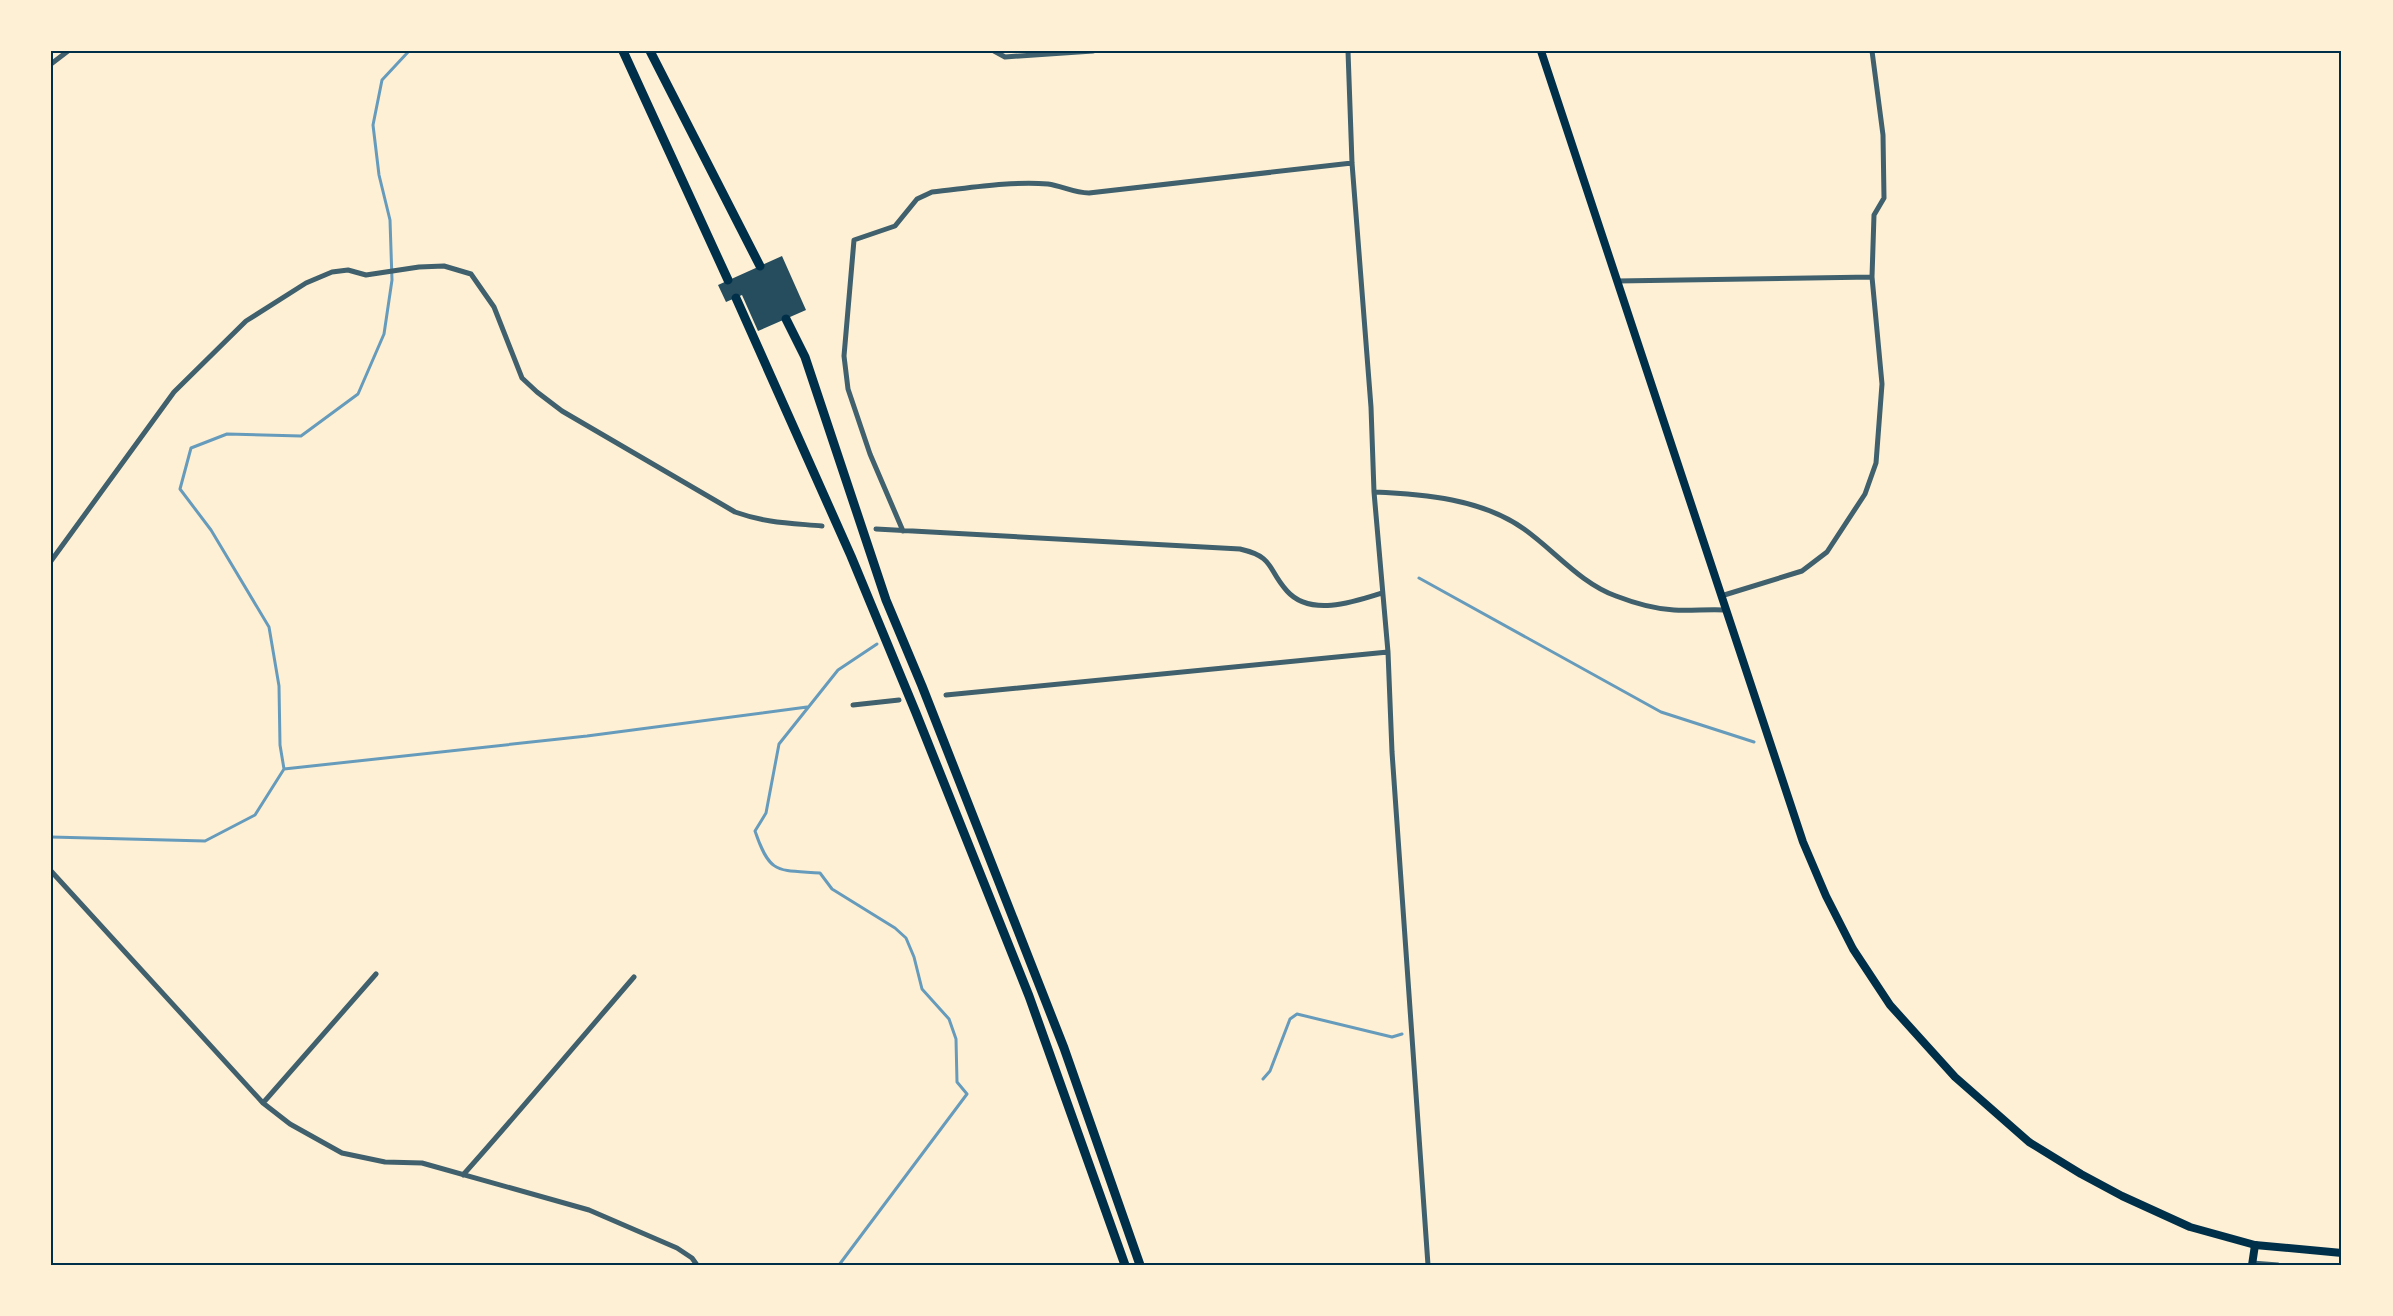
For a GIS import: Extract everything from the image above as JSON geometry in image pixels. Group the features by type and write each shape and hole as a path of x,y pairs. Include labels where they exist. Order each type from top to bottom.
{"highway":[{"path":"623,51 728,280"},
{"path":"650,51 760,266"},
{"path":"736,297 851,556 921,724 1029,996 1125,1265"},
{"path":"786,319 805,357 886,600 1064,1048 1140,1265"}],"main road":[{"path":"1541,51 1787,798 1826,896 1853,949 1890,1005 1955,1077 2029,1142 2081,1174 2148,1210 2190,1227 2255,1245 2342,1253"},
{"path":"2252,1264 2255,1245"}],"street":[{"path":"51,64 68,51"},
{"path":"993,51 1005,57 1093,51"},
{"path":"1348,51 1352,163 1371,407 1374,492 1388,652 1392,752 1428,1265"},
{"path":"1721,596 1802,571 1812,565 1827,552 1870,484 1876,463 1882,384 1872,277 1874,215 1884,198 1883,135 1872,51"},
{"path":"903,531 870,454 848,389 845,348 854,240 895,226 917,199 932,192 1050,184 1073,192 1089,193 1352,163"},
{"path":"51,561 174,392 246,321 306,283 332,272 348,270 366,275 419,267 444,266 471,274 495,307 522,378 562,411 735,512 777,524 822,526"},
{"path":"1617,281 1872,277"},
{"path":"1374,492 1412,493 1434,497 1464,503 1502,516 1523,528 1587,581 1615,596 1674,610 1725,610"},
{"path":"876,529 1240,549 1265,558 1287,591 1302,601 1341,604 1382,593"},
{"path":"946,695 1327,656 1388,652"},
{"path":"853,705 899,700"},
{"path":"51,871 264,1103 290,1124 342,1153 385,1162 422,1164 589,1210 677,1248 692,1258 697,1265"},
{"path":"264,1103 376,974"},
{"path":"463,1175 634,977"},
{"path":"2252,1264 2278,1265"}],"building":[{"path":"782,256 806,310 758,331 742,295 726,302 718,285"}],"waterway":[{"path":"51,837 205,841 255,815 284,769 280,745 279,686 269,627 211,530 180,489 191,448 227,434 301,436 358,394 384,334 392,280 390,220 379,175 373,125 382,80 409,51"},
{"path":"1419,578 1661,712 1754,742"},
{"path":"839,1265 967,1094 957,1082 956,1039 949,1019 922,989 914,957 906,938 895,928 832,889 820,873 784,870 771,863 765,856 755,831 766,813 779,744 838,670 877,644"},
{"path":"284,769 587,736 807,707"},
{"path":"1263,1079 1270,1071 1290,1019 1297,1014 1392,1037 1402,1034"}]}
